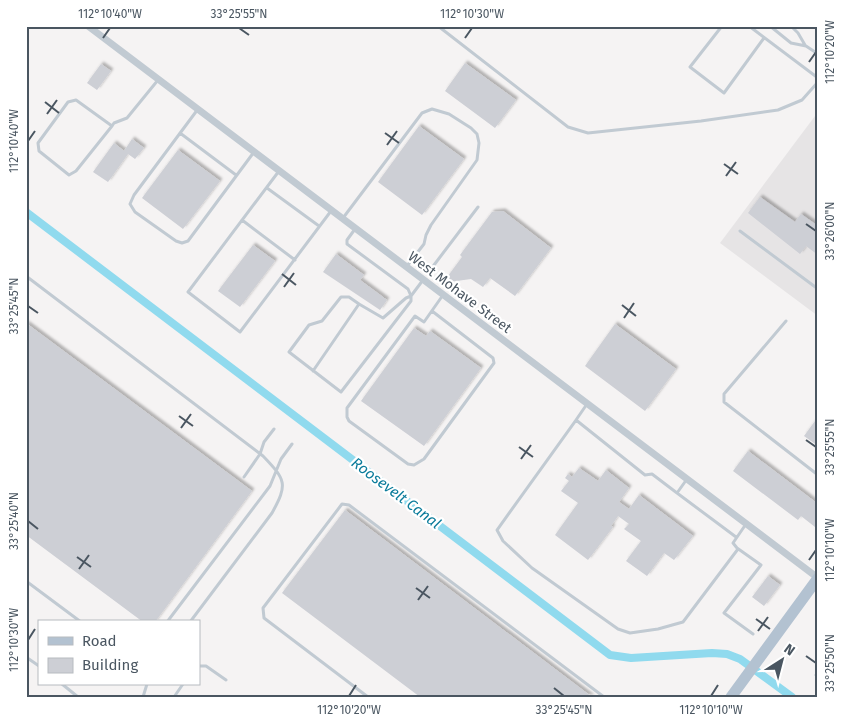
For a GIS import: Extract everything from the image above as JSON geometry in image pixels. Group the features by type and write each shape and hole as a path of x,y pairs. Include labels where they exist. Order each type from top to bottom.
{"main road":[{"path":"731,697 818,578"}],"street":[{"name":"West Mohave Street","path":"92,28 158,80 818,578"}],"lane":[{"path":"438,26 568,127 588,132 701,121 778,110 802,100 818,82"},
{"path":"722,26 690,67 724,93 764,38"},
{"path":"749,26 818,78"},
{"path":"770,26 791,43 806,46 818,54"},
{"path":"791,26 798,32 806,46"},
{"path":"112,126 76,100 68,102 38,143 39,151 69,175 76,171 112,126 114,123 127,118 158,80"},
{"path":"198,109 134,195 130,204 135,212 176,241 182,243 188,241 254,152"},
{"path":"343,218 422,114 432,109 441,110 471,128 477,134 479,143 477,160 431,224 424,244 406,267"},
{"path":"180,133 236,175"},
{"path":"279,171 188,292 240,332 332,210"},
{"path":"266,188 320,226"},
{"path":"434,265 478,207"},
{"path":"242,220 295,260"},
{"path":"356,228 347,240 348,244 408,289 411,296 411,302 342,392 289,352 309,325 322,321 340,297 349,297 383,318 406,298 411,296 423,279"},
{"path":"740,231 818,288"},
{"path":"26,276 260,454 277,470 284,484 281,498 272,514 192,620"},
{"path":"432,311 494,358 494,363 424,458 414,465 408,464 349,421 346,417 347,408 415,316 424,322 432,311 444,295"},
{"path":"313,370 359,304"},
{"path":"786,321 724,394 724,402 818,475"},
{"path":"588,404 497,530 502,541 532,568 618,629 630,633 658,629 683,622 738,549"},
{"path":"576,420 645,475 652,474 736,537"},
{"path":"244,477 260,454 264,442 274,429"},
{"path":"169,620 270,486 281,459 292,444"},
{"path":"677,493 687,479"},
{"path":"368,697 264,618 263,608 342,504 349,505 604,697"},
{"path":"746,524 733,542 738,549 761,566 724,613 753,634"},
{"path":"26,581 78,620"},
{"path":"26,657 38,665"},
{"path":"200,666 206,666 226,680"},
{"path":"64,686 78,697"},
{"path":"174,697 182,686"}],"shaded area":[{"path":"818,112 818,316 720,243"}],"building":[{"path":"465,63 516,100 495,128 445,91"},
{"path":"101,64 111,71 97,90 87,83"},
{"path":"419,126 464,159 422,215 378,182"},
{"path":"132,139 144,148 135,159 128,154 108,182 93,172 114,143 124,151"},
{"path":"178,150 220,181 183,229 142,198"},
{"path":"760,197 795,222 801,214 818,226 818,255 806,246 800,254 748,213"},
{"path":"503,211 551,248 515,296 490,278 483,287 471,279 449,282 448,276 462,257 460,255 492,212"},
{"path":"253,245 275,261 240,307 218,291"},
{"path":"336,254 364,275 360,280 387,300 380,310 323,272"},
{"path":"26,323 252,491 156,620 140,620 26,535"},
{"path":"615,324 676,369 645,411 585,366"},
{"path":"414,328 426,336 430,331 481,368 424,446 361,401"},
{"path":"818,417 818,446 804,436"},
{"path":"748,451 818,504 818,524 815,527 801,516 798,520 733,471"},
{"path":"579,468 598,481 606,470 629,488 619,502 629,509 639,495 693,536 674,560 664,553 647,576 626,561 641,541 624,529 629,524 618,516 611,526 613,527 588,560 555,535 578,503 561,491 569,481 565,478 568,474 572,477"},
{"path":"345,510 592,697 420,697 282,593"},
{"path":"768,576 780,585 764,606 752,597"}],"waterway":[{"name":"Roosevelt Canal","path":"26,212 610,655 631,658 712,653 727,654 740,659 792,697"}]}
